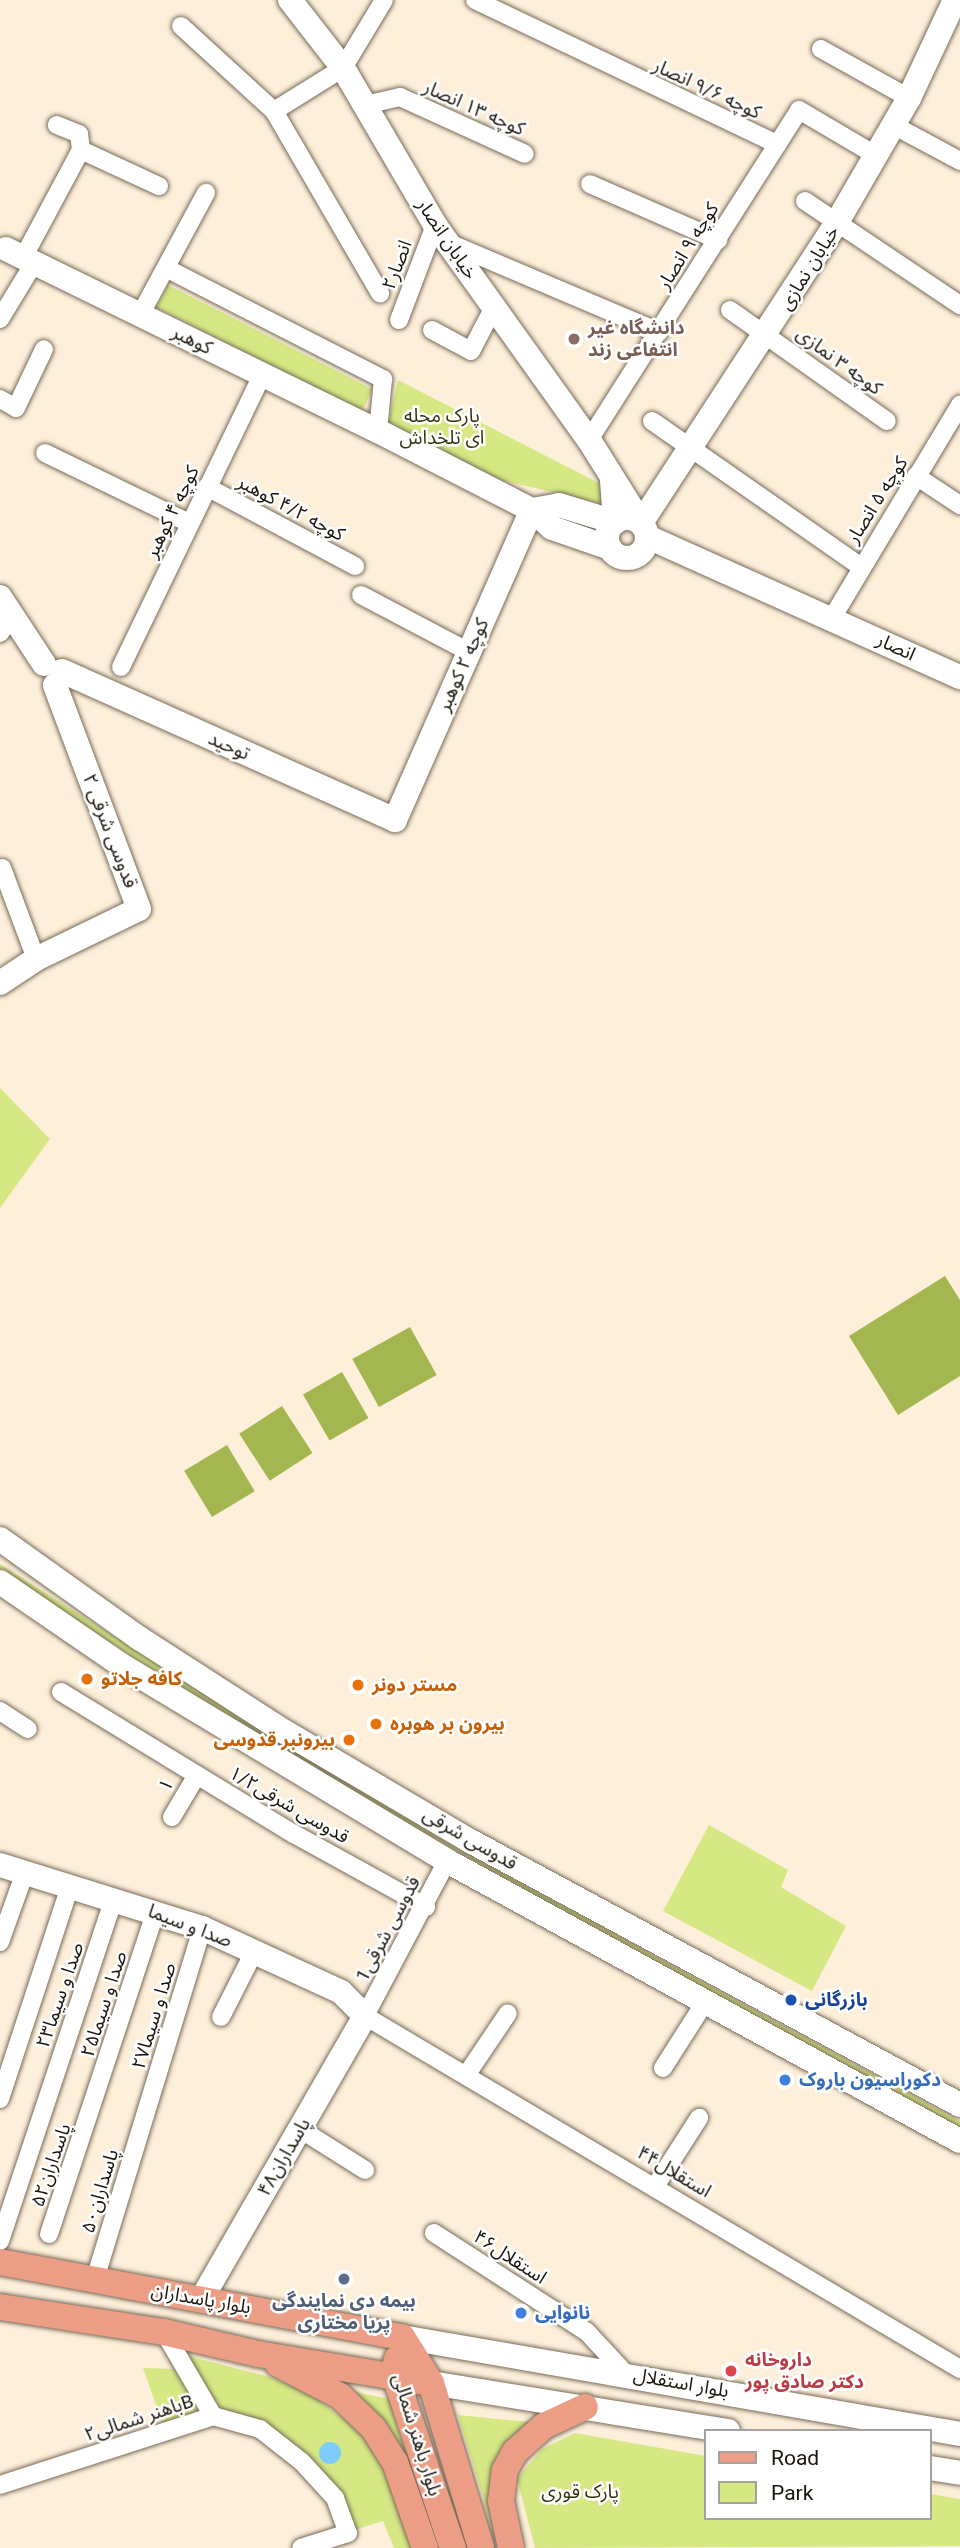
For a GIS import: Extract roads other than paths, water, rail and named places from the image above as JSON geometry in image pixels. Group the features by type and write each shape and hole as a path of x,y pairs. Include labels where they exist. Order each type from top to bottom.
{"main road":[{"name":"بلوار پاسداران","path":"0,2262 402,2337"},
{"name":"بلوار پاسداران","path":"0,2307 164,2332 258,2354 394,2373"},
{"name":"بلوار باهنر شمالی","path":"402,2337 394,2373 453,2548"},
{"name":"بلوار باهنر شمالی","path":"402,2337 431,2382 481,2548"},
{"path":"258,2354 340,2396 374,2429 396,2462 425,2548"},
{"name":"بلوار استقلال","path":"394,2373 431,2382"},
{"path":"511,2548 501,2501 505,2470 515,2452 544,2426 585,2407"}],"street":[{"name":"خیابان انصار","path":"290,0 343,68 441,234 589,440 644,530"},
{"path":"274,111 343,68 384,0"},
{"name":"کوچه ۹/۶ انصار","path":"475,0 619,71 777,144"},
{"name":"خیابان نمازی","path":"644,530 877,156 909,98 955,0"},
{"path":"181,26 274,111 380,293"},
{"path":"821,49 909,98"},
{"name":"کوچه ۱۳ انصار","path":"365,105 400,97 525,154"},
{"name":"کوچه ۹ انصار","path":"589,440 799,110 877,156"},
{"path":"0,319 21,257 81,150 79,134 57,125"},
{"path":"893,125 960,161"},
{"path":"81,150 159,186"},
{"path":"590,184 718,240"},
{"path":"140,315 206,193"},
{"path":"805,201 960,305"},
{"path":"441,234 659,332"},
{"name":"انصار۲","path":"399,320 441,234"},
{"name":"کوهبر","path":"21,257 378,431 532,510 552,528 610,548"},
{"path":"166,268 383,379 378,431"},
{"path":"432,330 471,351 494,307"},
{"name":"کوچه ۳ نمازی","path":"730,310 887,421"},
{"path":"8,404 44,349"},
{"name":"کوچه ۴ کوهبر","path":"121,667 262,375"},
{"name":"کوچه ۵ انصار","path":"832,618 860,566 960,405"},
{"path":"652,421 860,566"},
{"path":"45,453 190,523"},
{"name":"خیابان انصار","path":"611,474 615,522"},
{"path":"916,476 960,505"},
{"name":"کوچه ۴/۲ کوهبر","path":"207,487 355,566"},
{"path":"532,510 559,505 615,522 626,518 644,530 832,618"},
{"name":"کوچه ۲ کوهبر","path":"395,820 532,510"},
{"path":"615,522 607,537 610,548 620,556 633,557 644,550 644,530"},
{"path":"361,595 469,652"},
{"path":"4,615 54,673"},
{"name":"انصار","path":"832,618 960,677"},
{"name":"توحید","path":"54,673 395,820"},
{"name":"قدوسی شرقی ۲","path":"0,983 36,959 139,909 54,673"},
{"path":"2,868 36,959"},
{"name":"قدوسی شرقی","path":"0,1539 139,1638 332,1760 472,1842 960,2105"},
{"name":"قدوسی شرقی","path":"0,1582 121,1665 447,1861 960,2141"},
{"name":"قدوسی شرقی۱/۲","path":"61,1692 197,1775 426,1907"},
{"path":"0,1711 28,1728"},
{"name":"۱","path":"172,1817 197,1775"},
{"name":"1قدوسی شرقی","path":"365,2016 426,1907 447,1861"},
{"name":"صدا و سیما","path":"0,1865 156,1911 202,1928 341,1992 365,2016"},
{"path":"0,1942 25,1872"},
{"path":"0,2099 70,1886"},
{"name":"صدا و سیما۲۳","path":"0,2241 114,1899"},
{"name":"صدا و سیما۲۵","path":"92,2110 156,1911"},
{"name":"صدا و سیما۲۷","path":"146,2116 202,1928"},
{"path":"221,2017 254,1952"},
{"path":"663,2068 705,2002"},
{"path":"467,2074 508,2012"},
{"name":"استقلال۴۴","path":"365,2016 656,2185 960,2369"},
{"name":"پاسداران۴۸","path":"202,2298 365,2016"},
{"name":"پاسداران۵۲","path":"49,2234 92,2110"},
{"name":"پاسداران۵۰","path":"95,2279 146,2116"},
{"path":"656,2185 699,2118"},
{"path":"300,2129 365,2170"},
{"name":"استقلال۴۶","path":"434,2233 587,2332 624,2372"},
{"path":"164,2332 213,2416 260,2428 302,2462 335,2498 348,2533 301,2548"},
{"name":"بلوار استقلال","path":"402,2337 624,2372 960,2434"},
{"name":"بلوار استقلال","path":"431,2382 716,2429"},
{"name":"باهنر شمالی۲B","path":"0,2485 213,2416"},
{"path":"932,2468 960,2473"}],"water":[{"path":"330,2442 338,2445 341,2453 338,2461 330,2464 322,2461 319,2453 322,2445"}],"place":[{"name":"دانشگاه غیر انتفاعی زند","path":"574,339"},
{"name":"کافه جلاتو","path":"87,1679"},
{"name":"مستر دونر","path":"358,1685"},
{"name":"بیرون بر هوبره","path":"376,1724"},
{"name":"بیرونبر قدوسی","path":"349,1740"},
{"name":"بازرگانی","path":"791,2000"},
{"name":"دکوراسیون باروک","path":"785,2080"},
{"name":"بیمه دی نمایندگی پریا مختاری","path":"344,2279"},
{"name":"نانوایی","path":"521,2313"},
{"name":"داروخانه دکتر صادق پور","path":"731,2371"}],"park label":[{"name":"پارک محله ای تلخداش","path":"442,427"},
{"name":"پارک قوری","path":"580,2492"}]}
